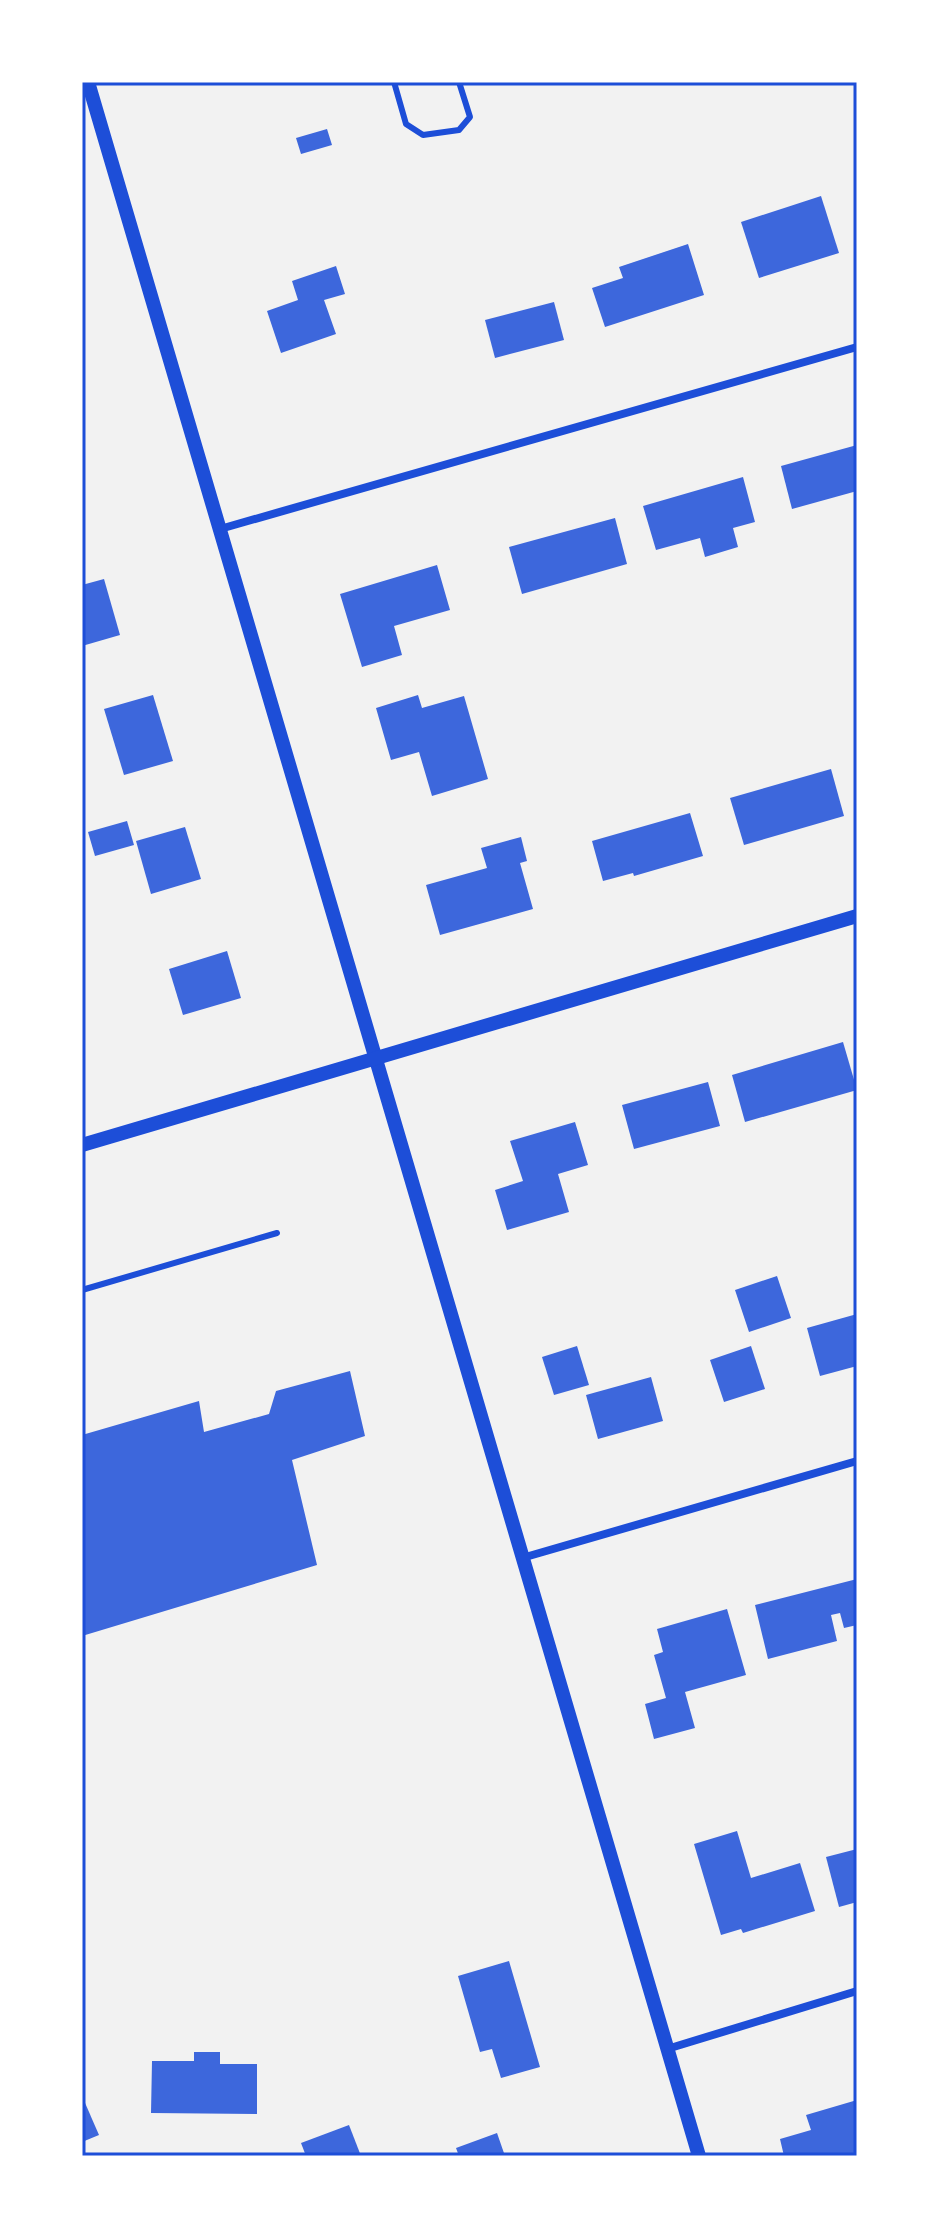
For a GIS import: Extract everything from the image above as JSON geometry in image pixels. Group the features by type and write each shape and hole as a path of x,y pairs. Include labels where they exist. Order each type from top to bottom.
{"street":[{"path":"88,82 699,2156"},
{"path":"220,529 857,347"},
{"path":"82,1145 857,916"},
{"path":"521,1559 857,1461"},
{"path":"667,2049 857,1991"}],"lane":[{"path":"394,82 406,124 423,135 459,130 470,117 459,82"},
{"path":"82,1290 277,1233"}],"building":[{"path":"327,129 332,145 301,154 296,138"},
{"path":"821,196 839,253 759,278 741,222"},
{"path":"688,244 704,295 605,327 592,288 623,278 619,267"},
{"path":"336,266 345,294 324,300 336,334 281,353 267,311 298,300 292,281"},
{"path":"554,302 564,340 495,358 485,320"},
{"path":"857,445 857,491 792,509 781,466"},
{"path":"743,477 755,522 733,528 738,547 705,557 700,538 656,550 643,506"},
{"path":"615,518 627,564 522,594 509,547"},
{"path":"437,565 450,610 394,626 402,655 362,667 340,594"},
{"path":"104,579 120,635 82,646 82,585"},
{"path":"153,695 173,761 124,775 104,709"},
{"path":"418,695 422,708 464,696 488,779 432,796 419,752 391,760 376,708"},
{"path":"831,769 844,816 744,845 730,798"},
{"path":"690,813 703,856 634,876 633,873 603,881 592,841"},
{"path":"127,821 134,845 95,856 88,832"},
{"path":"185,827 201,879 151,894 136,841"},
{"path":"521,837 527,861 520,863 533,909 440,935 426,885 487,868 481,848"},
{"path":"227,951 241,998 183,1015 169,969"},
{"path":"843,1042 857,1090 745,1122 732,1075"},
{"path":"708,1082 720,1126 634,1149 622,1105"},
{"path":"575,1122 588,1165 558,1174 569,1212 507,1230 495,1190 523,1181 510,1141"},
{"path":"777,1276 791,1318 749,1332 735,1290"},
{"path":"857,1314 857,1366 820,1376 807,1328"},
{"path":"577,1346 589,1385 554,1395 542,1357"},
{"path":"751,1346 765,1389 724,1402 710,1360"},
{"path":"350,1371 365,1436 292,1460 317,1565 82,1636 82,1435 199,1401 204,1432 269,1414 276,1391"},
{"path":"651,1377 663,1421 598,1439 586,1395"},
{"path":"857,1579 857,1625 844,1628 840,1613 831,1615 837,1641 768,1659 755,1605"},
{"path":"727,1609 746,1675 685,1692 695,1728 654,1739 645,1704 666,1698 654,1655 663,1652 657,1629"},
{"path":"737,1831 751,1878 800,1863 815,1911 743,1933 741,1929 721,1935 694,1844"},
{"path":"857,1849 857,1902 839,1907 826,1857"},
{"path":"509,1961 540,2067 501,2078 492,2049 480,2052 458,1976"},
{"path":"194,2052 220,2052 220,2064 257,2064 257,2114 151,2113 152,2061 194,2061"},
{"path":"82,2096 99,2135 82,2142"},
{"path":"857,2100 857,2156 784,2156 780,2139 811,2130 806,2115"},
{"path":"349,2125 361,2156 306,2156 301,2143"},
{"path":"497,2133 505,2156 459,2156 456,2148"}]}
